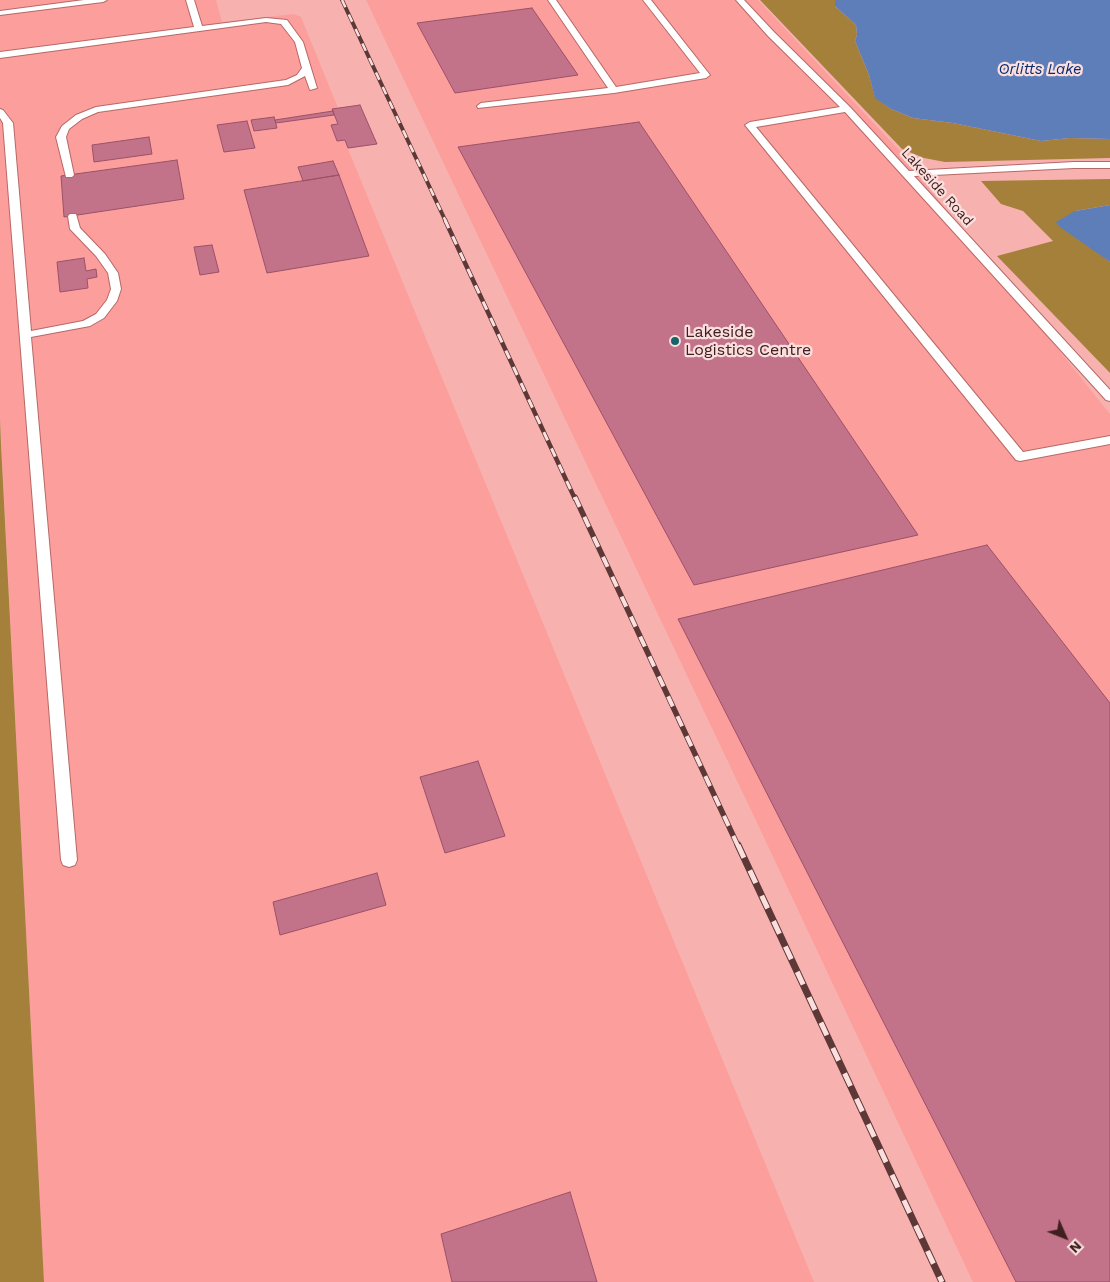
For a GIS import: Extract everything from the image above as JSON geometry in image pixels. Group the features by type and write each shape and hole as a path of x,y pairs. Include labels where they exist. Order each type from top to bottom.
{"lane":[{"path":"0,13 103,0"},
{"path":"190,0 198,28"},
{"path":"552,0 614,90"},
{"path":"481,106 614,90 706,75 647,0"},
{"name":"Lakeside Road","path":"740,0 771,34 846,108 1110,397"},
{"path":"0,55 266,20 284,22 299,42 314,88"},
{"path":"69,175 62,134 70,123 90,112 284,82 300,76 306,68"},
{"path":"846,108 750,125 1020,457 1110,440"},
{"path":"0,112 8,123 69,860"},
{"path":"907,174 1074,165 1110,165"},
{"path":"26,335 90,322 104,314 112,301 116,290 113,273 100,254 75,229 73,216"}],"shaded area":[{"path":"0,0 216,0 222,22 294,14 301,17 338,108 360,105 377,144 348,149 814,1282 44,1282 0,419"},
{"path":"366,0 758,0 898,149 1110,414 1110,1282 973,1282"},
{"path":"760,0 835,0 835,6 856,25 857,35 855,41 869,75 875,97 891,109 913,118 953,123 1041,141 1070,138 1110,139 1110,158 945,162 924,158 902,149"},
{"path":"1110,179 1110,205 1075,211 1091,247 1110,262 1110,373 997,256 1053,241 1023,211 1001,204 981,181"},
{"path":"0,419 1,444 44,1282 0,1282"}],"water":[{"name":"Orlitts Lake","path":"835,0 1110,0 1110,139 1070,138 1041,141 953,123 913,118 891,109 875,98 869,75 855,41 857,35 856,25 835,6"},
{"path":"1110,205 1110,262 1060,227 1056,222 1075,211"}],"building":[{"path":"532,8 578,75 455,93 417,23"},
{"path":"360,105 377,144 348,148 345,140 337,141 331,125 338,124 332,109"},
{"path":"333,111 334,115 276,123 275,120"},
{"path":"274,117 277,128 254,131 251,120"},
{"path":"247,121 255,148 224,152 217,125"},
{"name":"Lakeside Logistics Centre","path":"639,122 918,535 694,585 458,147"},
{"path":"149,137 152,154 94,162 92,145"},
{"path":"177,160 184,199 64,217 61,176"},
{"path":"333,161 339,175 303,181 298,167"},
{"path":"339,175 369,256 267,273 244,190"},
{"path":"212,245 219,272 200,275 194,247"},
{"path":"84,258 86,271 96,269 97,277 87,279 88,288 60,292 57,262"},
{"path":"987,545 1110,703 1110,1282 1016,1282 678,619"},
{"path":"478,761 505,836 445,853 420,777"},
{"path":"377,873 386,905 280,935 273,902"},
{"path":"570,1192 597,1282 452,1282 441,1234"}],"railway":[{"path":"342,0 446,222"},
{"path":"445,220 575,499"},
{"path":"575,497 738,846"},
{"path":"738,845 942,1282"}],"place":[{"name":"Lakeside Logistics Centre","path":"675,341"}]}
